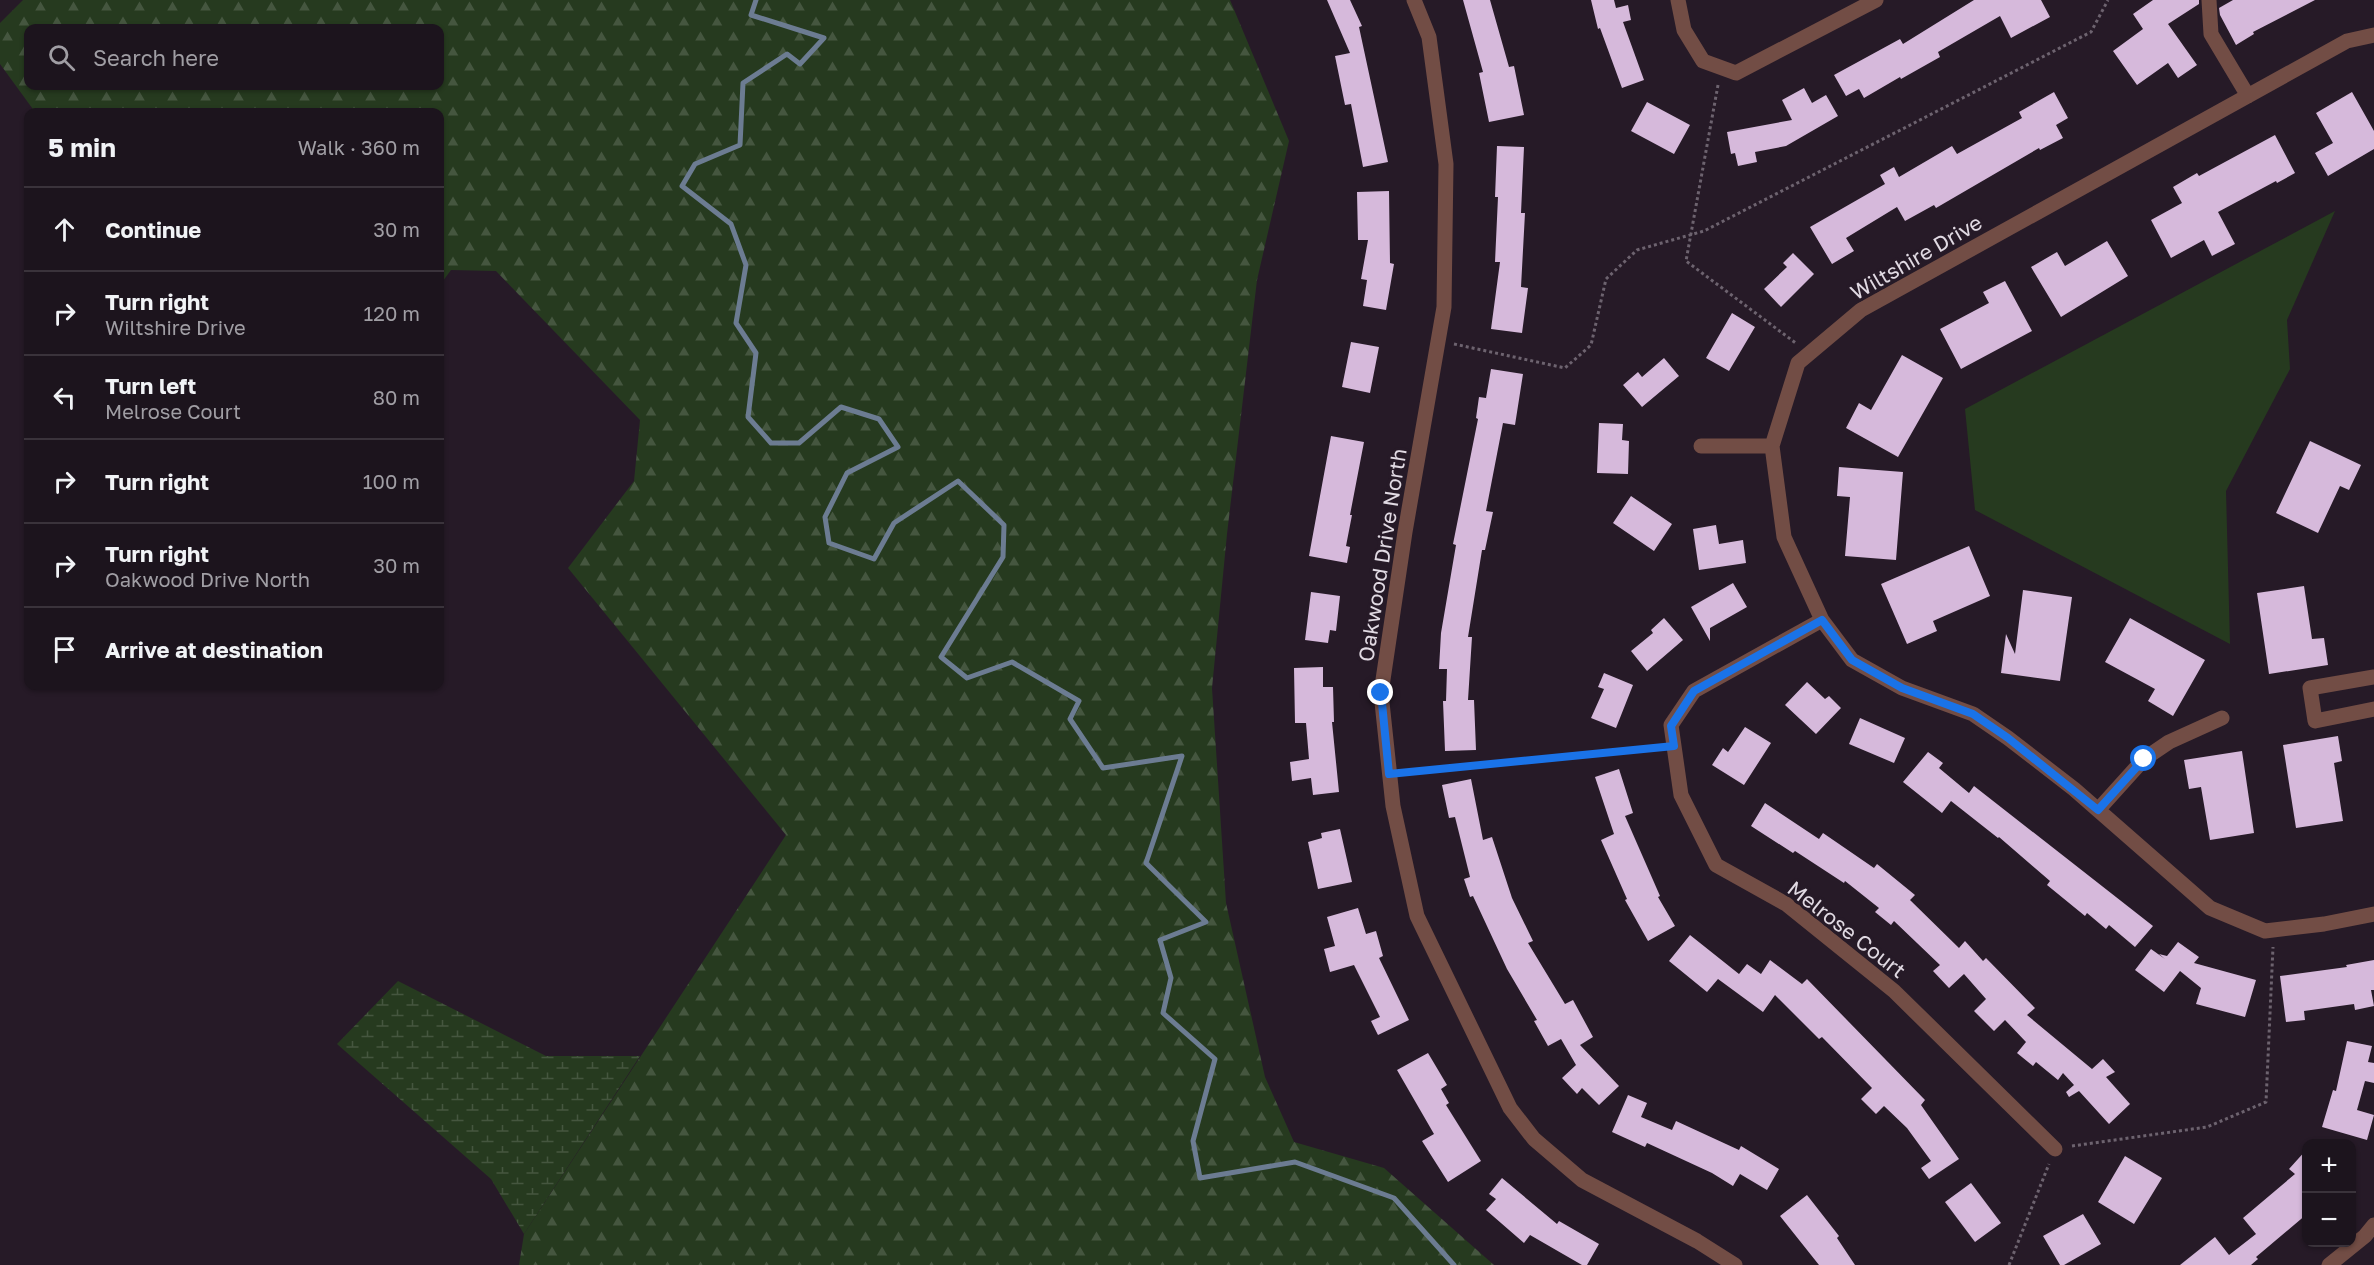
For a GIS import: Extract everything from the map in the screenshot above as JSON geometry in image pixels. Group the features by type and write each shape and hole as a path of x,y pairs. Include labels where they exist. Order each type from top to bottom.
{"street":[{"name":"Oakwood Drive North","path":"1414,0 1429,37 1446,164 1444,307 1405,532 1381,693 1393,806 1417,916 1510,1107 1548,1153 1582,1180 1697,1241 1735,1265"},
{"path":"1678,0 1684,30 1703,62 1736,74 1876,0"},
{"path":"2209,0 2211,34 2248,96"},
{"name":"Wiltshire Drive","path":"2374,35 2347,41 1861,310 1798,363 1772,446 1784,537 1822,620 1852,660 1902,688 1973,714 2008,738 2098,810 2210,908 2265,931 2324,924 2374,914"},
{"path":"1701,446 1772,446"},
{"name":"Melrose Court","path":"1822,620 1694,691 1671,726 1680,795 1716,865 1786,904 1894,991 2055,1149"},
{"path":"2374,676 2310,688 2315,721 2374,709"},
{"path":"2098,810 2144,759 2169,742 2222,718"},
{"path":"2329,1265 2365,1236 2374,1225"}],"path":[{"path":"1438,341 1565,368 1591,345 1606,279 1637,250 1704,231 2091,32 2108,0"},
{"path":"1721,68 1686,261 1810,354"},
{"path":"1389,774 1674,746"},
{"path":"2009,1265 2055,1149 2206,1127 2266,1102 2273,930"}],"green space":[{"path":"23,0 1230,0 1289,141 1257,280 1227,534 1212,688 1226,903 1265,1077 1294,1142 1384,1168 1494,1265 519,1265 524,1234 786,835 568,568 634,481 640,420 496,271 451,270 444,280 444,108 32,108 0,64 0,23"},
{"path":"2335,211 2287,320 2290,369 2226,491 2230,644 1975,510 1965,409"},
{"path":"398,981 546,1056 640,1056 524,1234 491,1179 337,1044"}],"building":[{"path":"1327,0 1350,0 1362,26 1359,27 1388,162 1363,167 1351,104 1345,105 1335,56 1350,53"},
{"path":"1463,0 1490,0 1509,67 1514,66 1524,115 1489,122 1479,73 1483,72"},
{"path":"1591,0 1614,0 1616,8 1628,5 1631,20 1623,22 1644,80 1622,88 1600,28 1598,29"},
{"path":"1974,0 2041,0 2050,17 2011,38 2000,16 1938,52 1940,57 1901,79 1900,77 1864,98 1859,89 1846,96 1834,75 1900,39 1903,44"},
{"path":"2153,0 2199,0 2199,4 2168,24 2197,65 2178,78 2168,63 2137,85 2113,51 2143,29 2133,14"},
{"path":"2233,0 2315,0 2253,32 2254,34 2236,45 2220,15 2219,8"},
{"path":"1804,88 1812,103 1826,95 1838,116 1786,146 1755,152 1757,162 1738,166 1735,153 1731,154 1727,132 1792,120 1782,100"},
{"path":"2054,92 2068,118 2056,125 2063,138 2040,150 2039,148 1936,208 1934,205 1905,221 1897,207 1846,238 1854,251 1832,264 1810,227 1885,184 1880,175 1894,167 1899,177 1952,146 1957,154 2022,118 2019,112"},
{"path":"2352,92 2374,131 2374,149 2328,176 2315,153 2333,143 2316,113"},
{"path":"1647,102 1690,125 1674,154 1631,131"},
{"path":"2275,135 2295,173 2218,212 2235,244 2212,256 2204,240 2171,258 2151,220 2182,203 2173,187 2197,173 2199,176"},
{"path":"1497,146 1524,147 1521,213 1525,213 1521,287 1528,288 1522,333 1491,329 1500,262 1495,262 1498,197 1495,197"},
{"path":"1389,191 1390,263 1394,264 1386,310 1363,306 1367,280 1361,279 1368,240 1358,240 1357,192"},
{"path":"2107,241 2128,276 2061,317 2031,267 2057,252 2065,266"},
{"path":"1793,253 1814,274 1781,307 1764,289 1787,267 1783,263"},
{"path":"2005,281 2032,331 1961,369 1940,329 1989,303 1983,292"},
{"path":"1732,313 1755,327 1729,371 1706,358"},
{"path":"1351,342 1379,347 1370,393 1342,387"},
{"path":"1902,355 1943,378 1898,457 1846,428 1859,403 1871,410"},
{"path":"1664,358 1679,376 1642,407 1623,385 1638,372 1642,377"},
{"path":"1491,369 1523,374 1515,425 1503,423 1486,511 1493,512 1485,550 1482,550 1468,637 1472,637 1468,700 1474,700 1476,750 1445,751 1443,701 1446,701 1447,669 1439,669 1441,633 1456,545 1453,544 1478,419 1476,418 1479,397 1486,398"},
{"path":"1599,423 1623,424 1622,440 1629,441 1628,474 1597,473"},
{"path":"1331,436 1364,442 1350,515 1352,515 1346,546 1350,547 1347,563 1309,556"},
{"path":"2310,441 2361,465 2349,490 2340,486 2318,533 2276,513"},
{"path":"1839,467 1903,472 1896,560 1845,556 1850,497 1837,496"},
{"path":"1631,496 1672,524 1654,551 1613,523"},
{"path":"1716,525 1719,544 1743,540 1746,563 1699,570 1693,529"},
{"path":"1969,546 1990,596 1933,621 1937,631 1907,644 1881,584"},
{"path":"1733,583 1747,607 1710,628 1710,641 1691,607"},
{"path":"2304,586 2312,639 2324,638 2328,665 2269,674 2257,593"},
{"path":"2023,590 2072,597 2060,681 2001,673 2006,634 2015,654"},
{"path":"1311,592 1340,596 1336,631 1330,630 1328,643 1305,640"},
{"path":"1664,618 1683,640 1647,671 1631,651 1653,633 1651,630"},
{"path":"2130,618 2205,660 2173,716 2148,701 2155,689 2105,662"},
{"path":"1323,667 1323,687 1333,687 1334,722 1332,722 1339,792 1313,795 1311,778 1292,781 1290,762 1309,759 1306,723 1295,723 1294,668"},
{"path":"1604,673 1633,685 1616,728 1591,718 1604,689 1598,687"},
{"path":"1807,682 1825,699 1829,696 1841,708 1816,734 1785,705"},
{"path":"1860,718 1905,738 1894,763 1849,744"},
{"path":"1745,727 1771,743 1744,785 1712,765 1723,748 1728,752"},
{"path":"2338,736 2342,761 2334,763 2343,821 2296,828 2283,745"},
{"path":"2242,751 2254,833 2210,840 2201,787 2189,789 2184,760"},
{"path":"1928,752 1943,763 1939,768 1969,793 1974,786 2153,926 2135,947 2109,925 2106,929 2087,913 2085,916 2047,885 2050,881 1999,837 1951,801 1942,813 1903,782"},
{"path":"1619,769 1633,813 1625,816 1660,896 1658,897 1675,926 1648,941 1625,900 1627,899 1601,840 1614,834 1595,777"},
{"path":"1471,779 1483,840 1492,837 1512,898 1533,941 1528,943 1565,1004 1573,1000 1593,1037 1580,1045 1619,1086 1599,1105 1582,1088 1577,1094 1562,1078 1576,1065 1561,1039 1548,1046 1534,1021 1537,1020 1507,969 1473,896 1470,897 1464,879 1470,877 1455,817 1449,818 1442,785"},
{"path":"1765,803 1819,839 1823,833 1874,868 1877,864 1915,895 1910,900 1959,948 1965,941 1983,961 1986,958 2035,1008 2027,1015 2092,1069 2103,1059 2115,1072 2106,1077 2130,1104 2109,1124 2079,1091 2069,1097 2066,1092 2074,1085 2063,1073 2058,1080 2036,1062 2033,1066 2017,1053 2026,1042 2005,1020 1994,1031 1974,1011 1986,999 1964,974 1949,988 1933,971 1940,965 1894,921 1891,925 1875,912 1879,908 1845,881 1844,883 1751,826"},
{"path":"1340,829 1352,882 1318,889 1308,842 1322,838 1321,833"},
{"path":"1358,908 1366,934 1376,931 1383,956 1379,958 1409,1020 1378,1035 1371,1021 1380,1017 1354,965 1330,972 1324,949 1335,946 1327,917"},
{"path":"1690,935 1739,974 1747,964 1761,974 1770,960 1802,984 1807,979 1925,1100 1921,1105 1959,1159 1929,1179 1921,1168 1931,1161 1907,1128 1884,1106 1876,1114 1861,1099 1872,1088 1822,1037 1819,1039 1775,995 1763,1012 1718,979 1707,992 1669,961"},
{"path":"2178,942 2199,957 2194,963 2256,980 2245,1017 2196,1004 2201,988 2180,971 2164,992 2135,970 2151,949 2165,959 2159,954 2167,956"},
{"path":"2374,960 2374,990 2371,990 2374,1006 2355,1010 2354,1004 2304,1011 2305,1020 2286,1022 2280,976 2347,967 2346,965"},
{"path":"2347,1041 2372,1046 2368,1062 2374,1063 2374,1083 2365,1081 2357,1110 2374,1115 2367,1140 2322,1127 2333,1090 2336,1091"},
{"path":"1428,1053 1447,1085 1441,1089 1449,1103 1446,1105 1481,1161 1448,1182 1422,1141 1434,1134 1397,1070"},
{"path":"1628,1095 1647,1103 1641,1117 1672,1130 1676,1121 1739,1150 1741,1146 1779,1169 1767,1190 1740,1174 1733,1186 1712,1173 1647,1143 1645,1147 1612,1132"},
{"path":"2302,1155 2302,1218 2256,1257 2258,1259 2251,1265 2180,1265 2215,1237 2229,1255 2256,1234 2243,1218 2295,1174 2289,1169"},
{"path":"2125,1156 2162,1178 2134,1224 2098,1202"},
{"path":"1502,1178 1557,1224 1559,1221 1599,1244 1587,1265 1582,1265 1530,1235 1524,1243 1486,1210 1496,1199 1489,1194"},
{"path":"1971,1183 2001,1223 1975,1242 1945,1202"},
{"path":"1807,1195 1839,1236 1837,1238 1855,1265 1819,1265 1780,1216"},
{"path":"2083,1214 2101,1244 2064,1265 2060,1265 2043,1236"}],"waterway":[{"path":"756,0 751,15 824,38 800,64 787,54 743,83 740,145 695,164 682,186 731,224 746,265 736,323 756,353 748,417 771,443 799,443 841,407 879,419 898,447 847,473 825,517 829,543 874,559 894,523 958,481 1004,525 1003,557 941,657 967,678 1012,662 1079,701 1070,719 1103,768 1182,756 1146,863 1206,922 1160,940 1171,978 1163,1013 1215,1059 1193,1141 1200,1178 1295,1162 1394,1198 1454,1265"}],"route":[{"path":"1381,693 1389,774 1674,746 1671,726 1694,691 1822,620 1852,660 1902,688 1973,714 2008,738 2098,810 2144,759"}]}
